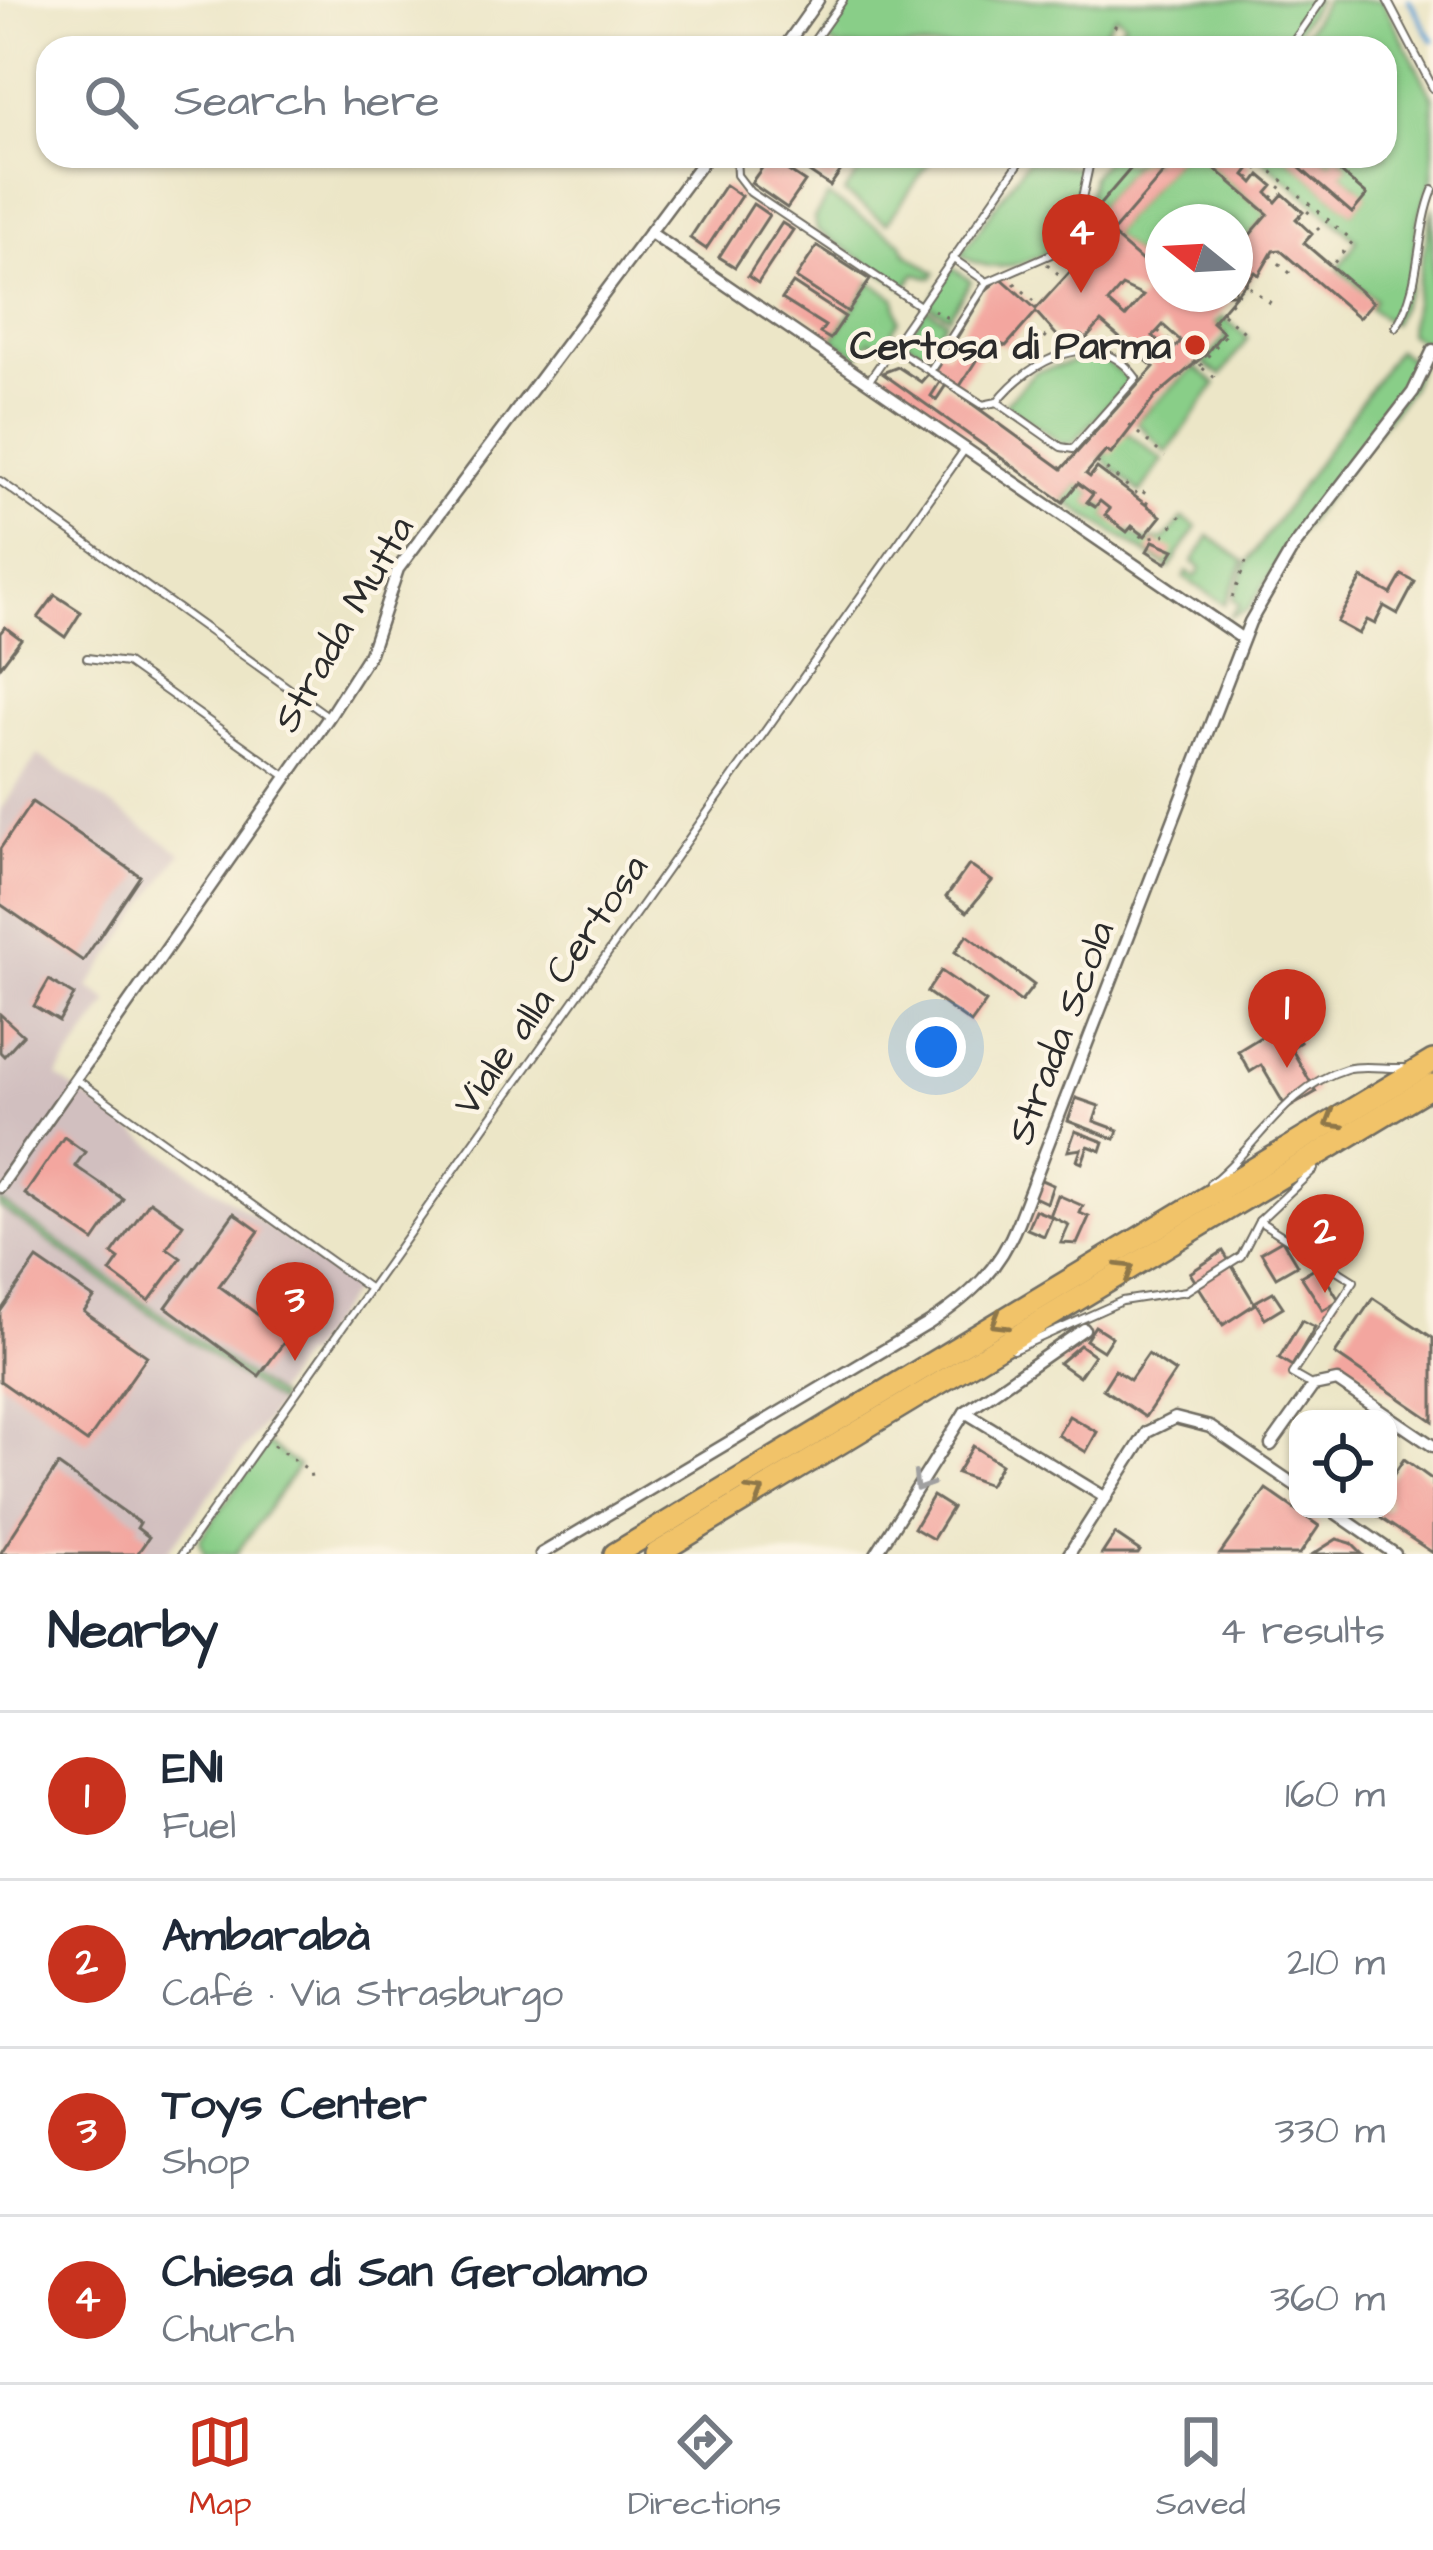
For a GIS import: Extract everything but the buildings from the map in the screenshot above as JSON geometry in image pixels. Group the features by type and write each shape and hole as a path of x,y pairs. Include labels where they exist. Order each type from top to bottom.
{"highway":[{"path":"615,1554 1433,1057"},
{"path":"656,1554 1433,1085"}],"street":[{"path":"792,36 818,0"},
{"name":"Strada Mutta","path":"0,1187 370,653 398,569 699,168"},
{"path":"652,234 1243,639"},
{"name":"Strada Scola","path":"542,1554 914,1333 990,1275 1013,1235 1243,639 1284,561 1408,400 1433,350"},
{"path":"876,1554 965,1412 1084,1330"},
{"path":"1274,1471 1271,1445 1313,1387 1337,1381 1433,1446"},
{"path":"965,1412 1106,1498"},
{"path":"1069,1554 1148,1432 1161,1423 1195,1420 1289,1481"},
{"path":"1242,1449 1271,1445"},
{"path":"1343,1518 1395,1554"}],"lane":[{"path":"818,36 843,0"},
{"path":"1297,36 1322,0"},
{"path":"1388,0 1433,88"},
{"path":"737,168 750,192 921,304"},
{"path":"868,382 1016,168"},
{"path":"942,352 987,282 1065,250 1074,240 1089,168"},
{"path":"1396,327 1415,287 1424,217 1433,190"},
{"path":"952,258 987,282"},
{"path":"892,346 979,404 997,402 1061,447 1072,449 1136,378 1101,350 1031,361 997,402"},
{"path":"930,370 936,362"},
{"name":"Viale alla Certosa","path":"182,1554 965,449"},
{"path":"0,481 328,717"},
{"path":"87,658 127,663 287,777"},
{"path":"1127,1245 1244,1158 1272,1114 1347,1068 1402,1069 1433,1057"},
{"path":"76,1079 370,1289"},
{"path":"941,1382 1122,1301 1186,1292 1241,1256 1259,1221 1297,1181 1409,1100"},
{"path":"1259,1221 1354,1281 1292,1374 1313,1387"}],"path":[{"path":"1110,36 1121,18"},
{"path":"1250,178 1259,168"},
{"path":"1267,168 1353,241 1331,266"},
{"path":"1272,198 1285,182"},
{"path":"1299,216 1302,219 1313,207"},
{"path":"1309,238 1328,220"},
{"path":"1270,255 1292,275"},
{"path":"1041,259 1064,279"},
{"path":"1004,274 1040,305"},
{"path":"1214,322 1247,283 1272,304"},
{"path":"921,304 959,325"},
{"path":"1221,313 1249,336"},
{"path":"1021,350 1031,361 1051,330"},
{"path":"1158,331 1176,346"},
{"path":"1181,376 1225,335"},
{"path":"1196,363 1219,380"},
{"path":"1130,425 1165,457"},
{"path":"1097,462 1141,497 1145,491"},
{"path":"1146,504 1152,496"},
{"path":"1131,528 1144,538 1164,535 1181,516"},
{"path":"1232,598 1246,562"},
{"path":"264,1439 310,1471 311,1478"}],"shaded area":[{"path":"38,755 181,853 89,987 109,1002 57,1077 355,1288 275,1394 278,1404 166,1554 0,1554 0,810"}],"green space":[{"path":"852,0 1318,0 1293,36 1114,36 1125,22 1116,15 1101,36 827,36"},
{"path":"1326,0 1382,0 1433,98 1433,177 1418,219 1409,288 1392,324 1369,308 1375,300 1339,269 1357,240 1273,168 1300,168 1352,212 1366,195 1341,173 1345,168 1397,168 1397,36 1303,36"},
{"path":"862,168 926,168 887,223 844,193"},
{"path":"1022,168 1082,168 1066,244 1001,267 961,255"},
{"path":"1099,168 1131,168 1084,223 1092,176"},
{"path":"1168,168 1214,168 1268,214 1253,231 1253,204 1145,204 1145,263 1111,234"},
{"path":"828,196 901,242 906,253 935,273 932,278 916,273 905,288 817,230 814,218"},
{"path":"1433,206 1433,329 1410,389 1291,543 1248,610 1231,616 1240,604 1233,599 1247,563 1397,350 1409,359 1421,341 1408,333"},
{"path":"952,268 971,281 949,316 928,304"},
{"path":"871,282 895,298 899,320 882,347 870,340 859,356 833,339"},
{"path":"926,308 946,320 924,353 906,340"},
{"path":"1223,317 1248,338 1221,376 1204,364 1227,335 1215,323"},
{"path":"1097,356 1130,380 1073,443 1063,444 1005,404 1035,372"},
{"path":"1195,367 1216,384 1167,453 1136,421"},
{"path":"1126,432 1163,460 1140,493 1102,458"},
{"path":"1078,483 1093,494 1088,502 1095,507 1100,501 1110,509 1106,516 1143,541 1165,539 1183,518 1197,527 1169,568 1064,501"},
{"path":"1209,536 1244,561 1225,604 1184,578 1187,572 1196,577 1201,568 1193,562"},
{"path":"0,1201 278,1397 278,1403 0,1207"},
{"path":"267,1444 298,1466 236,1554 205,1554 199,1540"}],"waterway":[{"path":"1409,0 1433,41"}],"place":[{"name":"Chiesa di San Gerolamo","path":"1081,293"},
{"name":"Certosa di Parma","path":"1195,345"},
{"name":"ENI","path":"1287,1068"},
{"name":"Ambarabà","path":"1325,1293"},
{"name":"Toys Center","path":"295,1361"}]}
